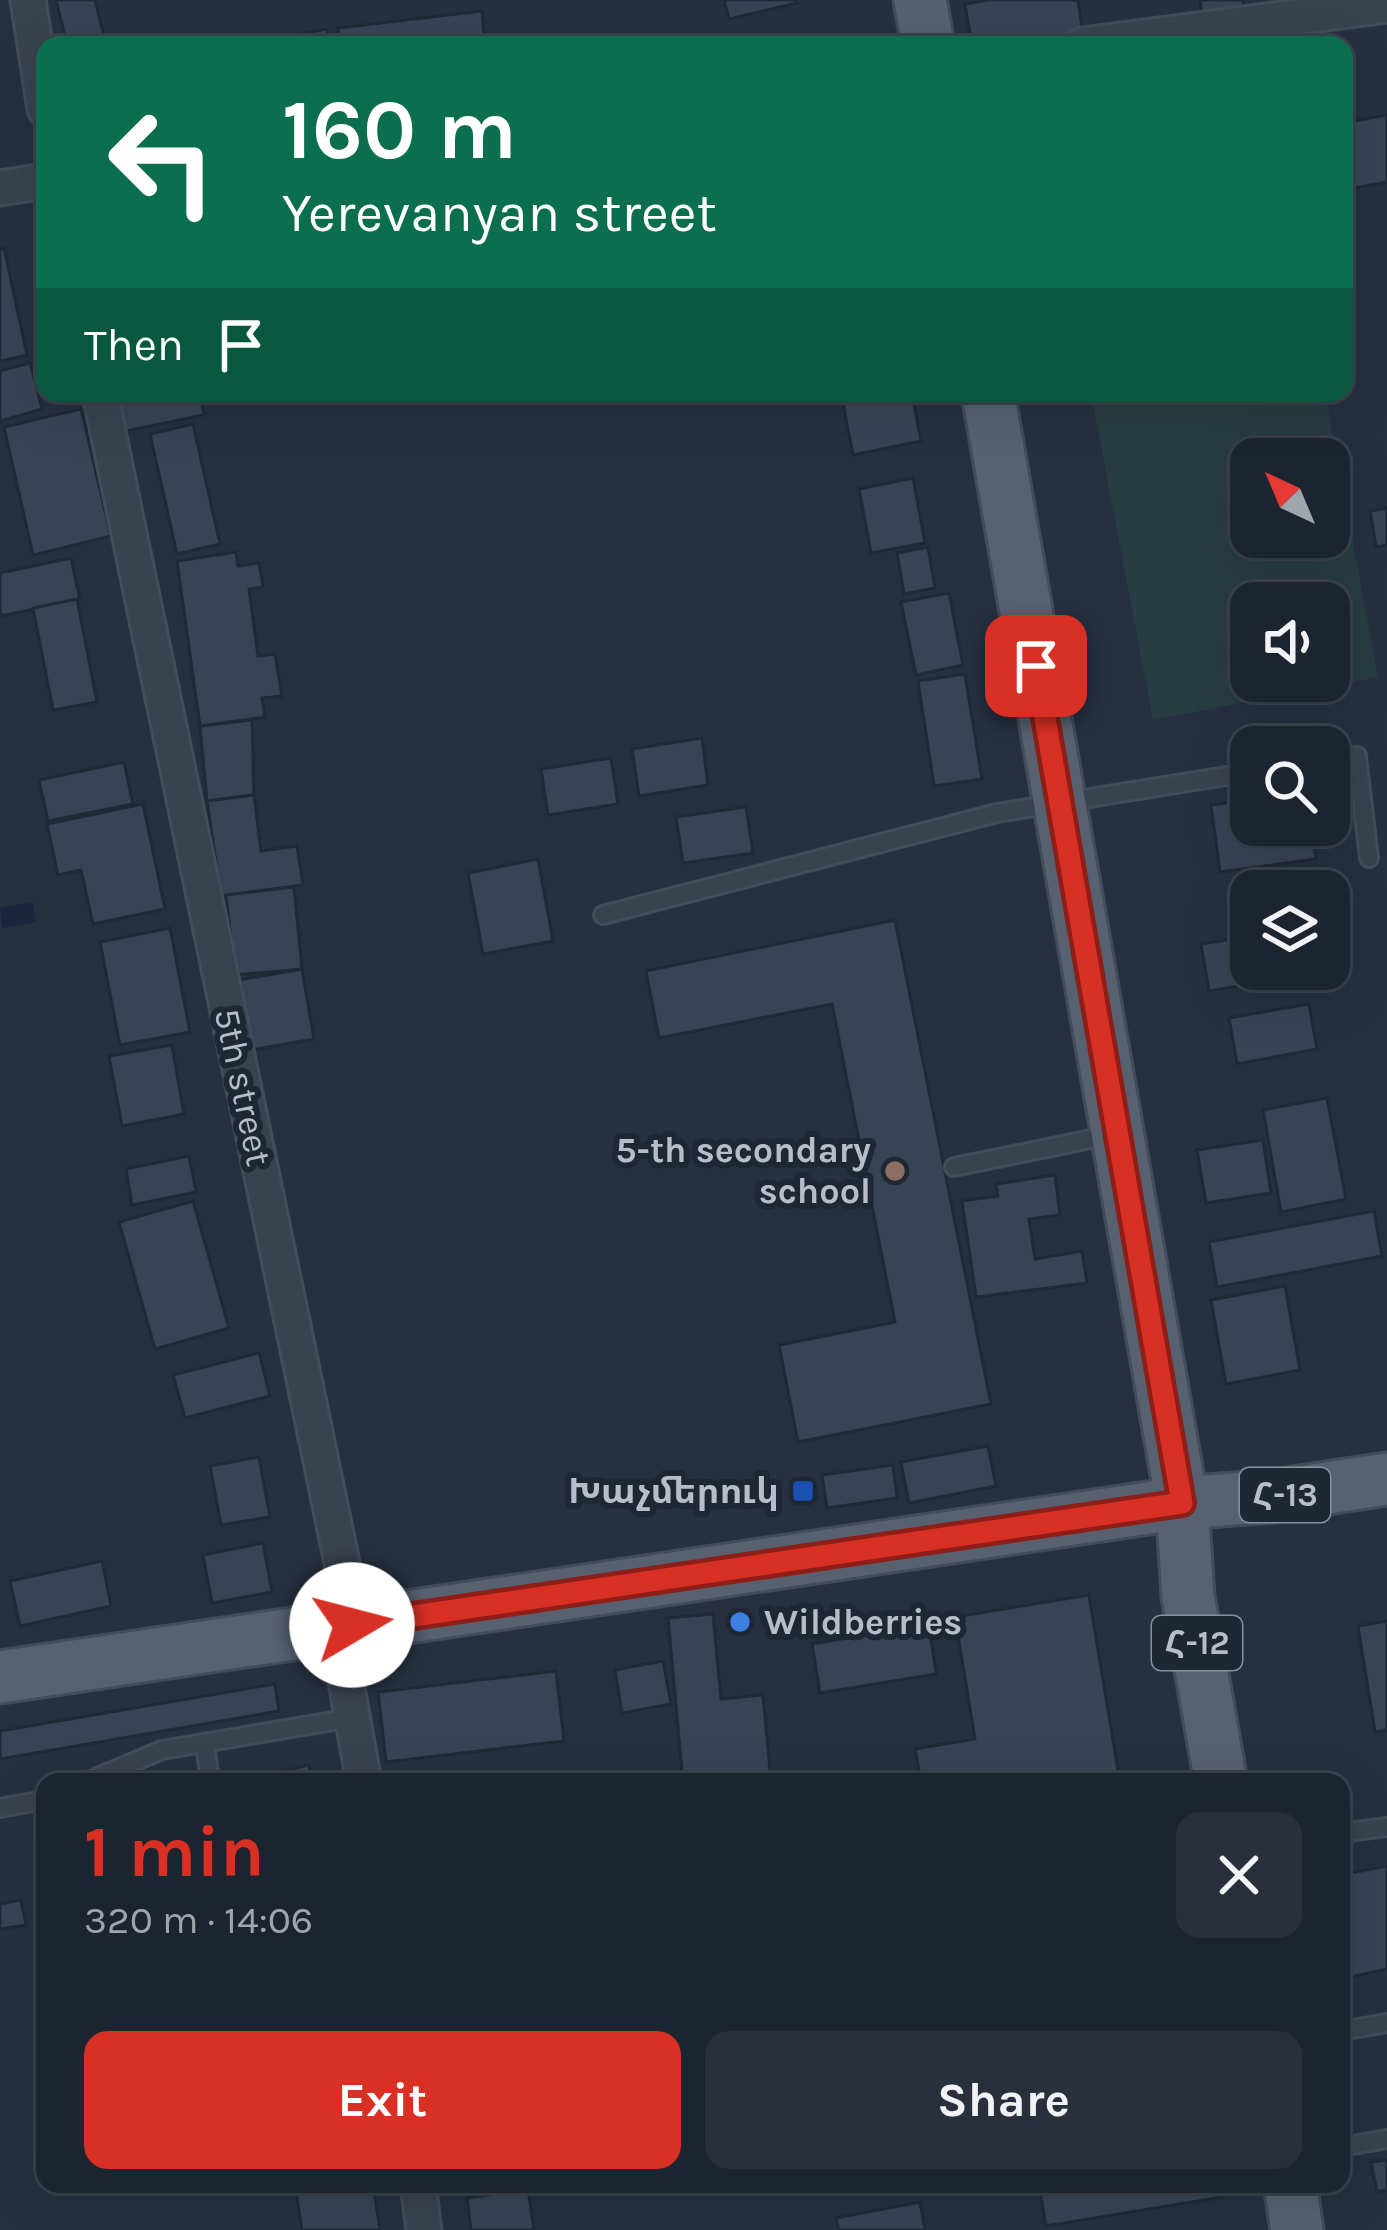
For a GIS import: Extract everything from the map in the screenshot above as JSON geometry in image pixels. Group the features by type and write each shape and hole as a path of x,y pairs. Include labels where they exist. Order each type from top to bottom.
{"main road":[{"path":"920,0 926,36"},
{"name":"Հ-12","path":"990,402 1182,1503 1189,1596 1219,1773"},
{"name":"Հ-13","path":"0,1677 1182,1503 1273,1496 1387,1479"},
{"path":"1292,2193 1298,2230"}],"street":[{"path":"28,0 36,51"},
{"path":"1151,36 1387,5"},
{"path":"0,188 36,182"},
{"name":"5th street","path":"102,402 347,1587 352,1625 344,1671 362,1773"},
{"path":"419,2193 424,2230"}],"lane":[{"path":"1350,757 1358,756 1369,858"},
{"path":"603,915 997,813 1230,775"},
{"path":"954,1167 1118,1134"},
{"path":"107,1773 162,1750 351,1718"},
{"path":"205,1744 209,1773"},
{"path":"0,1808 36,1802"},
{"path":"1350,1832 1387,1827"},
{"path":"1350,2029 1387,2023"},
{"path":"1350,2145 1387,2139"}],"green space":[{"path":"1093,402 1327,402 1333,438 1230,438 1230,558 1350,558 1350,527 1378,677 1350,682 1350,582 1230,582 1230,702 1247,702 1153,720"}],"water":[{"path":"33,902 36,922 2,928 0,908"}],"building":[{"path":"56,0 95,0 104,36 65,36"},
{"path":"724,0 796,0 797,3 729,19"},
{"path":"1078,0 1083,32 970,36 965,4"},
{"path":"1200,0 1243,0 1244,9 1202,14"},
{"path":"482,11 484,36 338,36 338,28"},
{"path":"327,29 328,36 288,36"},
{"path":"1387,115 1387,182 1354,188 1353,121"},
{"path":"4,248 27,355 0,361 0,249"},
{"path":"30,363 36,402 42,409 0,421 0,371"},
{"path":"115,402 202,402 204,415 121,432"},
{"path":"843,402 914,402 921,441 853,455"},
{"path":"81,409 111,536 33,555 4,427"},
{"path":"193,424 220,544 177,554 150,434"},
{"path":"913,478 925,543 871,553 859,489"},
{"path":"1387,508 1387,545 1376,547 1370,511"},
{"path":"928,547 935,588 904,594 897,553"},
{"path":"236,552 238,566 259,563 263,587 249,589 258,656 275,654 282,696 262,698 265,717 200,726 177,561"},
{"path":"71,558 80,600 0,616 0,573"},
{"path":"949,593 963,665 916,675 901,602"},
{"path":"77,599 97,702 53,710 33,608"},
{"path":"965,674 982,779 934,786 918,681"},
{"path":"252,720 254,795 207,801 200,726"},
{"path":"702,738 708,785 639,796 632,749"},
{"path":"611,758 618,804 548,815 541,769"},
{"path":"124,762 133,804 48,821 39,780"},
{"path":"254,795 261,851 297,846 303,885 221,896 207,801"},
{"path":"1230,803 1230,846 1314,846 1316,859 1220,872 1211,805"},
{"path":"143,804 165,909 93,924 81,870 58,875 47,824"},
{"path":"746,807 753,853 683,863 676,817"},
{"path":"538,859 553,941 483,954 468,873"},
{"path":"294,887 302,969 235,975 226,895"},
{"path":"895,920 991,1404 798,1442 779,1345 895,1322 832,1004 659,1038 646,971"},
{"path":"170,928 190,1032 120,1045 100,942"},
{"path":"1230,939 1230,988 1209,991 1201,944"},
{"path":"302,969 314,1039 252,1050 239,980"},
{"path":"1309,1004 1317,1049 1237,1064 1229,1018"},
{"path":"172,1045 184,1114 122,1126 109,1056"},
{"path":"1327,1098 1346,1199 1281,1212 1263,1110"},
{"path":"1263,1140 1271,1193 1206,1203 1197,1150"},
{"path":"189,1156 196,1192 132,1205 126,1169"},
{"path":"1055,1175 1060,1215 1029,1219 1035,1259 1082,1251 1087,1283 976,1297 962,1201 998,1196 996,1184"},
{"path":"193,1201 229,1328 155,1349 119,1222"},
{"path":"1374,1211 1382,1256 1217,1287 1209,1242"},
{"path":"1285,1286 1300,1370 1226,1384 1211,1300"},
{"path":"259,1353 270,1396 185,1418 173,1375"},
{"path":"988,1446 996,1486 909,1503 901,1462"},
{"path":"259,1457 270,1517 221,1525 210,1466"},
{"path":"893,1465 897,1498 827,1508 822,1475"},
{"path":"263,1543 272,1592 212,1603 203,1555"},
{"path":"102,1561 111,1606 20,1626 10,1581"},
{"path":"1089,1595 1119,1773 919,1773 915,1749 975,1739 955,1617"},
{"path":"713,1614 721,1699 763,1695 770,1773 682,1773 668,1618"},
{"path":"1387,1621 1387,1730 1375,1732 1358,1626"},
{"path":"929,1624 936,1674 820,1693 812,1644"},
{"path":"663,1661 671,1704 622,1713 615,1670"},
{"path":"556,1671 564,1741 386,1762 378,1692"},
{"path":"275,1684 279,1711 0,1759 0,1731"},
{"path":"309,1765 311,1773 273,1773"},
{"path":"1387,1866 1387,1969 1350,1977 1350,1873"},
{"path":"21,1900 26,1925 0,1929 0,1904"},
{"path":"1387,2160 1387,2190 1377,2192 1371,2162"},
{"path":"296,2193 374,2193 380,2230 302,2230"},
{"path":"528,2193 534,2230 471,2230 467,2198"},
{"path":"1040,2193 1221,2193 1222,2197 1046,2226"},
{"path":"920,2202 925,2230 839,2230 836,2218"}],"place":[{"name":"5-th secondary school","path":"895,1171"},
{"name":"Խաչմերուկ","path":"803,1491"},
{"name":"Wildberries","path":"740,1622"}],"route":[{"path":"352,1625 1182,1503 1036,666"}]}
